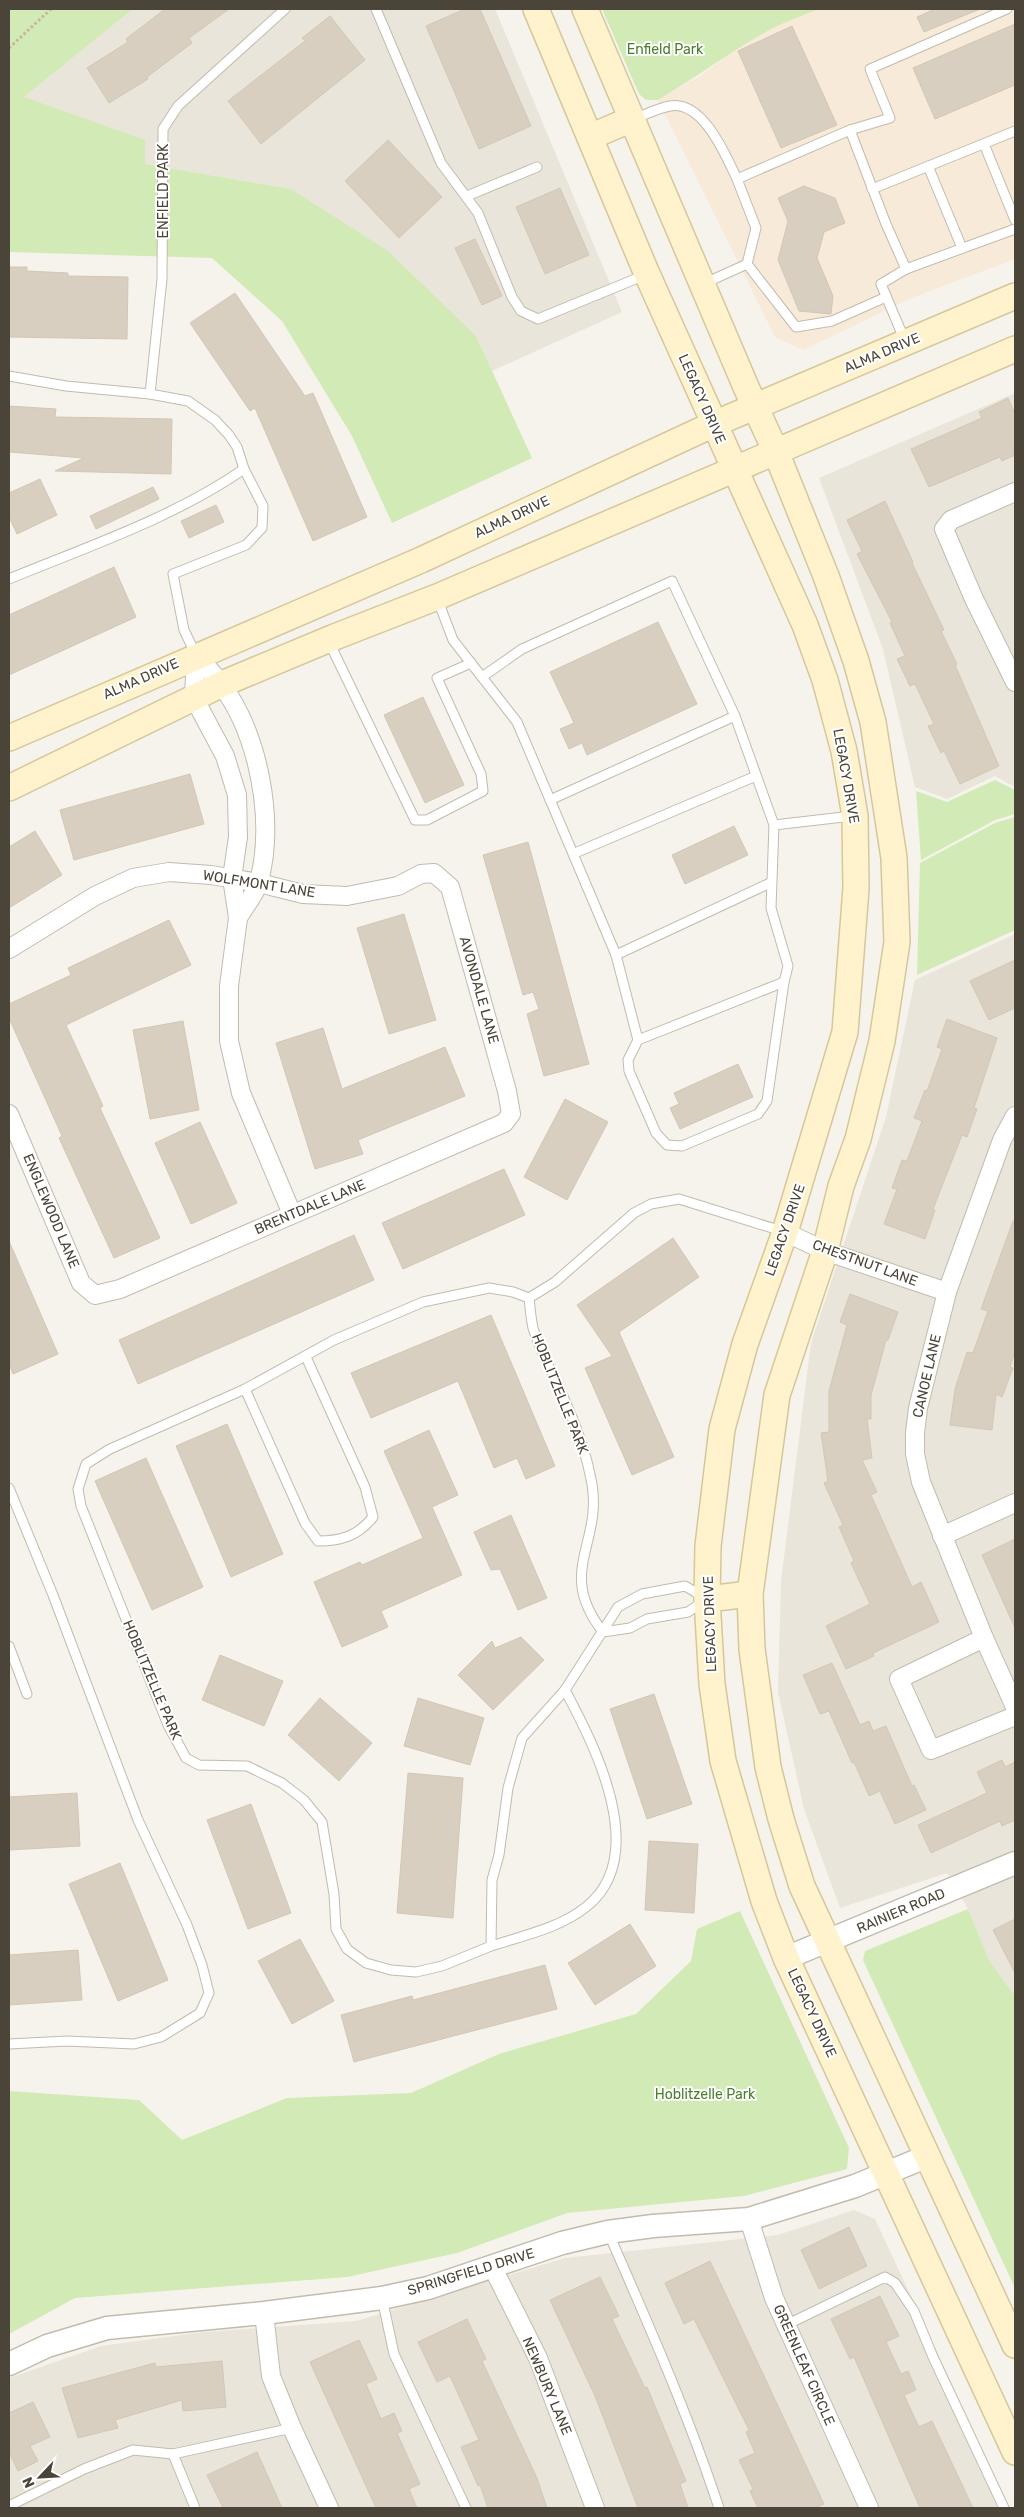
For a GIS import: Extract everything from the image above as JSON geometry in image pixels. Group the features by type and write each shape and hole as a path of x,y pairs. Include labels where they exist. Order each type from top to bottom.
{"main road":[{"name":"LEGACY DRIVE","path":"536,9 647,274 805,625 825,680 844,751 855,816 856,888 845,1032 785,1232 745,1344 722,1429 708,1546 708,1599 712,1684 723,1762 764,1900 786,1958 1015,2452"},
{"path":"585,9 755,408 776,452 826,576 856,660 873,722 889,816 897,896 897,942 882,1040 858,1139 841,1186 825,1251 778,1395 750,1594 752,1649 768,1767 781,1819 802,1886 1015,2346"},
{"path":"590,137 632,119"},
{"name":"ALMA DRIVE","path":"9,738 196,655 420,560 714,424 1015,296"},
{"path":"9,788 222,684 328,639 437,597 1015,349"},
{"path":"420,560 437,597"},
{"path":"855,816 889,816"},
{"path":"708,1599 750,1594"}],"street":[{"path":"1015,492 951,520 944,529 974,599 1015,682"},
{"path":"196,655 222,684 248,735 263,789 265,833 259,883 238,918"},
{"path":"196,655 194,698 225,756 237,795 238,837 232,878 238,918 229,986 229,1041 241,1093 292,1214"},
{"name":"WOLFMONT LANE","path":"9,949 95,896 132,878 169,872 232,878 303,894 347,896 398,886 421,874 434,873"},
{"name":"AVONDALE LANE","path":"434,873 450,887 505,1082 511,1114"},
{"name":"ENGLEWOOD LANE","path":"9,1114 82,1283 95,1295 105,1293"},
{"name":"BRENTDALE LANE","path":"105,1293 120,1289 504,1123 511,1114"},
{"name":"CANOE LANE","path":"1015,1116 1002,1140 947,1292 918,1408 915,1433 915,1454 921,1482 984,1638 1015,1707"},
{"name":"CHESTNUT LANE","path":"785,1232 825,1251 947,1292"},
{"path":"942,1536 1015,1503"},
{"path":"984,1638 899,1679 931,1750 1015,1716"},
{"name":"RAINIER ROAD","path":"786,1958 829,1942 1015,1864"},
{"name":"SPRINGFIELD DRIVE","path":"9,2364 47,2346 107,2328 264,2313 382,2298 428,2288 562,2243 608,2232 654,2226 749,2219 855,2186 928,2156"},
{"name":"GREENLEAF CIRCLE","path":"749,2219 774,2298 869,2508"},
{"name":"NEWBURY LANE","path":"492,2266 538,2358 595,2508"},
{"path":"264,2313 271,2376 292,2428 329,2508"}],"lane":[{"name":"ENFIELD PARK","path":"150,394 162,279 163,129 178,106 285,9"},
{"path":"376,9 441,163 467,196 478,214 512,297 521,311 538,319 647,274"},
{"path":"737,179 850,130 890,118 870,69 1007,9"},
{"path":"632,119 672,106 691,111 716,135 737,179 756,228 747,264"},
{"path":"850,130 872,189 906,269"},
{"path":"872,189 1015,131"},
{"path":"984,144 1015,220"},
{"path":"928,166 962,248"},
{"path":"467,196 537,167"},
{"path":"906,343 881,284 906,269 1015,229"},
{"path":"702,284 747,264"},
{"path":"747,264 796,327 832,321 886,297"},
{"path":"9,376 66,386 150,394 188,401 215,420 237,447 244,469 263,506 262,528 246,545 173,574 184,630 196,655"},
{"path":"9,579 156,519 216,488 244,469"},
{"path":"437,597 453,640 517,722 574,852 616,955 638,1040 628,1060 628,1071 656,1133 667,1145 682,1146 758,1114 767,1101 788,966 771,908 770,883 774,824 735,716 672,581 522,649 482,677"},
{"path":"328,639 414,820 427,820 483,791 481,774 437,678 471,663"},
{"path":"550,800 735,716"},
{"path":"574,852 756,776"},
{"path":"774,824 855,816"},
{"path":"616,955 770,883"},
{"path":"638,1040 784,982"},
{"path":"529,1298 555,1282 614,1228 634,1213 651,1204 679,1199 785,1232"},
{"name":"HOBLITZELLE PARK","path":"565,1690 588,1732 608,1788 615,1816 616,1853 607,1885 586,1907 533,1933 491,1946 442,1966 416,1972 391,1970 366,1963 347,1949 336,1929 334,1894 322,1822 304,1800 282,1782 247,1766 200,1765 186,1758 168,1725 81,1506 78,1489 86,1464 110,1449 245,1389 334,1340 422,1302 489,1288 514,1292 529,1298 533,1328 549,1368 566,1402 587,1460 592,1486 593,1512 580,1576 583,1598 592,1618 603,1632"},
{"path":"245,1389 305,1522 318,1541 336,1541 363,1530 372,1517 364,1486 306,1357"},
{"path":"9,1488 13,1509 53,1595 138,1820 187,1925 202,1965 209,1993 200,2013 162,2037 134,2044 67,2041 9,2044"},
{"path":"491,1946 492,1880 499,1855 508,1788 522,1738 565,1690 618,1607 642,1594 685,1586 708,1599 688,1612 647,1619 630,1628 603,1632"},
{"path":"9,1646 27,1694"},
{"path":"608,2232 664,2360 700,2450 719,2508"},
{"path":"786,2325 885,2277 896,2283 914,2311 933,2357 1004,2508"},
{"path":"382,2298 394,2354 466,2508"},
{"path":"9,2506 84,2468 133,2450 173,2454 292,2428"},
{"path":"173,2454 195,2508"}],"path":[{"path":"9,48 51,9"}],"shaded area":[{"path":"133,9 495,9 622,312 492,371 476,336 291,189 145,164 24,97"},
{"path":"819,9 1015,9 1015,259 914,297 803,350 775,337 658,100 700,76 724,58 774,27"},
{"path":"1015,393 1015,787 995,776 947,799 915,787 883,649 819,478"},
{"path":"1015,934 1015,1996 989,1960 968,1909 947,1873 840,1908 804,1809 778,1692 781,1581 811,1343 886,1117 915,980"},
{"path":"854,2210 875,2219 1010,2508 9,2508 9,2378 101,2346 204,2332 356,2321 565,2258 778,2235"}],"green space":[{"path":"9,9 133,9 24,97 145,140 145,164 291,189 388,251 476,336 532,458 392,523 352,436 282,321 212,258 9,252"},
{"name":"Enfield Park","path":"602,9 819,9 773,28 658,100 646,100 639,94"},
{"path":"995,780 1015,790 1015,814 995,820 921,860 916,791 947,802"},
{"path":"1015,817 1015,930 917,975 920,863 995,823"},
{"path":"968,1909 989,1960 1015,1996 1015,2288 863,1960 865,1951"},
{"name":"Hoblitzelle Park","path":"740,1911 849,2148 847,2169 744,2196 567,2213 457,2253 347,2277 75,2298 9,2334 9,2091 139,2100 182,2140 287,2098 411,2093 499,2054 636,2014 691,1961 697,1929"}],"building":[{"path":"165,9 229,9 189,38 192,43 147,77 148,79 109,103 87,68 128,42 126,39"},
{"path":"465,9 480,9 531,126 479,149 426,26"},
{"path":"935,9 980,9 924,32 917,17"},
{"path":"330,16 365,60 261,144 228,101 305,41 302,38"},
{"path":"1015,24 1015,85 935,119 913,68"},
{"path":"792,26 837,125 781,148 738,51"},
{"path":"388,140 442,197 399,238 345,181"},
{"path":"804,186 835,198 845,223 824,232 817,258 833,296 831,314 799,311 778,260 788,221 778,198"},
{"path":"560,188 589,255 545,274 516,207"},
{"path":"475,239 502,296 482,305 455,248"},
{"path":"9,267 27,267 27,271 68,273 68,276 128,277 127,339 9,337"},
{"path":"235,293 305,396 313,393 367,517 313,541 255,408 250,411 190,323"},
{"path":"1008,398 1015,414 1015,455 1002,461 1000,457 929,487 911,449 982,418 979,412"},
{"path":"9,406 56,409 55,417 172,419 171,474 55,471 84,458 9,452"},
{"path":"40,479 57,515 17,534 9,517 9,493"},
{"path":"153,487 159,499 96,529 90,516"},
{"path":"885,501 944,630 941,631 957,664 955,665 999,766 960,784 944,751 941,753 928,726 934,724 915,684 910,686 897,659 905,656 890,623 892,622 857,554 862,551 847,520"},
{"path":"216,505 224,522 189,538 181,521"},
{"path":"114,567 136,617 9,675 9,615"},
{"path":"658,622 697,704 587,755 582,743 569,749 560,729 574,723 550,672"},
{"path":"423,697 464,785 425,803 384,715"},
{"path":"190,774 204,824 74,860 60,810"},
{"path":"734,826 748,855 685,884 672,855"},
{"path":"35,831 62,875 9,908 9,847"},
{"path":"528,842 589,1064 544,1076 527,1014 539,1009 533,992 523,995 483,855"},
{"path":"404,914 436,1020 389,1034 357,928"},
{"path":"169,920 191,965 66,1025 103,1106 100,1108 160,1238 114,1258 59,1138 62,1136 9,1018 9,1004 71,975 68,968"},
{"path":"1015,960 1015,1008 989,1020 970,981"},
{"path":"947,1019 997,1038 974,1108 977,1109 967,1137 962,1135 933,1209 935,1210 925,1239 884,1224 897,1189 892,1188 902,1160 907,1161 922,1121 914,1118 925,1090 927,1091 942,1049 937,1047"},
{"path":"183,1021 199,1110 150,1119 133,1030"},
{"path":"323,1028 342,1089 445,1047 465,1096 358,1140 363,1154 315,1169 276,1043"},
{"path":"738,1064 753,1097 680,1129 670,1108 679,1104 674,1093"},
{"path":"565,1099 608,1122 567,1200 524,1177"},
{"path":"200,1122 237,1203 191,1224 155,1143"},
{"path":"504,1169 525,1215 403,1269 382,1223"},
{"path":"1013,1221 1015,1222 1015,1351 1010,1367 1013,1368 1002,1397 996,1394 992,1430 950,1425 955,1389 967,1352 973,1353 988,1311 981,1309"},
{"path":"354,1235 374,1280 138,1384 119,1340"},
{"path":"673,1238 699,1277 619,1332 674,1457 632,1475 585,1368 612,1356 577,1305"},
{"path":"9,1241 58,1354 13,1374 9,1364"},
{"path":"850,1294 898,1312 888,1340 886,1340 871,1395 871,1419 867,1419 872,1458 862,1460 877,1492 871,1495 912,1587 921,1582 939,1622 873,1653 874,1656 846,1669 826,1626 870,1604 851,1563 854,1561 839,1527 843,1525 824,1483 828,1481 821,1433 829,1432 829,1391 847,1325 840,1322"},
{"path":"491,1315 555,1466 526,1479 517,1458 494,1468 458,1381 371,1418 351,1373"},
{"path":"227,1424 283,1554 231,1577 176,1446"},
{"path":"429,1430 458,1495 432,1507 462,1575 381,1611 388,1627 342,1647 314,1582 360,1562 362,1565 423,1538 384,1451"},
{"path":"146,1458 203,1587 152,1610 95,1481"},
{"path":"511,1515 547,1598 518,1610 500,1569 491,1570 474,1532"},
{"path":"1015,1539 1015,1628 982,1555"},
{"path":"521,1637 544,1660 493,1710 458,1675 492,1641 495,1648"},
{"path":"220,1655 283,1681 264,1726 202,1700"},
{"path":"832,1663 860,1725 869,1721 873,1731 886,1726 912,1786 914,1785 926,1810 895,1824 880,1791 869,1796 829,1711 820,1714 803,1675"},
{"path":"654,1694 692,1804 647,1819 610,1709"},
{"path":"320,1698 372,1743 339,1781 288,1735"},
{"path":"418,1698 484,1718 470,1765 404,1746"},
{"path":"1002,1760 1005,1767 1015,1762 1015,1820 1002,1826 1000,1821 931,1853 918,1825 987,1793 977,1772"},
{"path":"408,1773 463,1778 453,1918 397,1913"},
{"path":"77,1793 80,1846 9,1850 9,1797"},
{"path":"251,1804 291,1913 248,1929 207,1820"},
{"path":"649,1841 698,1844 694,1913 645,1910"},
{"path":"120,1863 168,1980 118,2001 69,1884"},
{"path":"1015,1919 1015,1973 993,1930"},
{"path":"630,1924 656,1966 595,2005 568,1963"},
{"path":"300,1939 334,2001 292,2024 258,1961"},
{"path":"78,1950 82,2000 9,2005 9,1955"},
{"path":"545,1965 557,2009 354,2062 341,2015 412,1996 413,2000"},
{"path":"849,2227 867,2266 819,2289 801,2250"},
{"path":"710,2261 824,2504 815,2508 758,2508 750,2491 753,2489 739,2460 755,2453 746,2432 749,2430 694,2319 684,2324 665,2283"},
{"path":"600,2277 619,2316 612,2319 645,2388 647,2387 686,2481 680,2484 688,2508 638,2508 595,2396 550,2300"},
{"path":"880,2296 899,2336 886,2342 901,2374 908,2371 916,2390 904,2395 919,2427 932,2421 973,2508 920,2508 854,2357 850,2359 831,2319"},
{"path":"467,2319 486,2359 482,2361 537,2478 547,2508 488,2508 480,2485 478,2486 461,2447 479,2440 450,2376 437,2382 418,2342"},
{"path":"359,2340 377,2379 366,2384 381,2419 394,2413 402,2431 397,2433 420,2484 409,2489 417,2508 376,2508 310,2362"},
{"path":"222,2361 226,2407 183,2411 182,2400 115,2420 118,2428 78,2438 62,2388 155,2363 156,2367"},
{"path":"33,2402 50,2437 30,2446 38,2461 18,2471 9,2452 9,2413"},
{"path":"257,2452 282,2508 223,2508 207,2475"}]}
